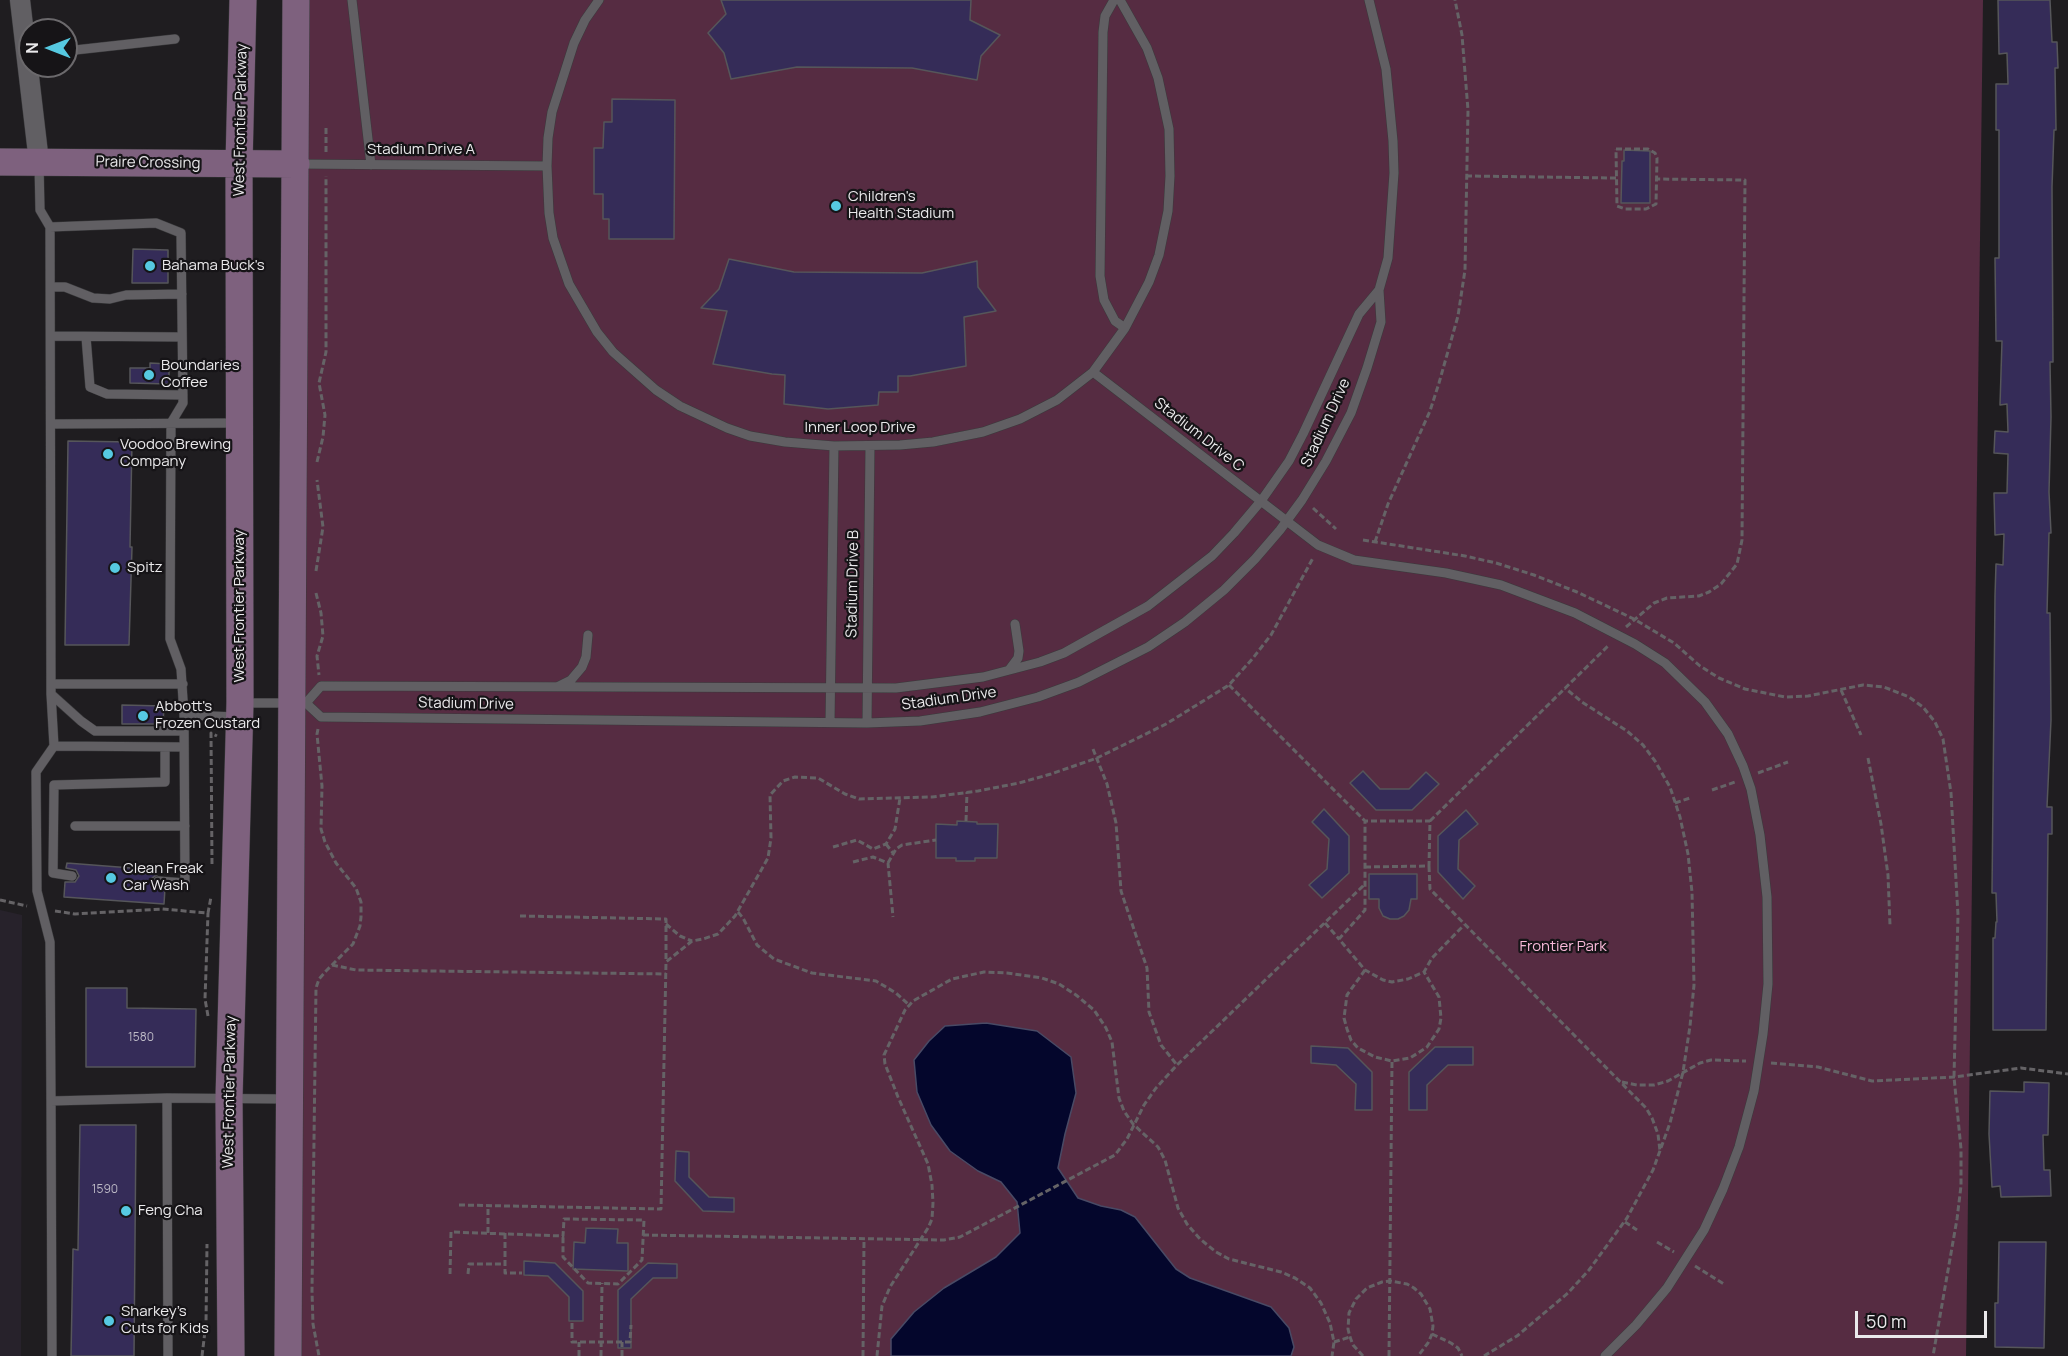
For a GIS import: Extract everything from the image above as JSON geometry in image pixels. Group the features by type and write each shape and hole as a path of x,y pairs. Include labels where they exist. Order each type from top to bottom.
{"street":[{"path":"20,0 23,18"},
{"name":"West Frontier Parkway","path":"231,1356 229,1098 239,710 239,164 243,0"},
{"path":"288,1356 290,1099 299,703 296,0"},
{"path":"30,78 39,162"},
{"name":"Praire Crossing","path":"0,162 296,164"}],"lane":[{"path":"351,0 371,165"},
{"name":"Inner Loop Drive","path":"599,0 574,43 552,112 547,166 549,213 560,261 569,284 583,309 613,352 656,390 698,416 750,436 785,442 834,446 933,442 983,432 1034,413 1069,392 1093,372 1125,328 1149,282 1159,255 1167,218 1170,176 1169,129 1158,78 1147,48 1120,0"},
{"path":"1114,0 1105,16 1103,32 1100,276 1104,300 1115,321 1125,328"},
{"name":"Stadium Drive","path":"321,717 867,723 938,720 996,709 1048,693 1097,674 1148,647 1206,605 1255,559 1318,476 1355,402 1381,322 1379,290 1388,258 1392,220 1393,141 1386,69 1369,0"},
{"path":"78,50 175,39"},
{"path":"39,162 40,210 50,227 51,287 51,689 54,746 36,772 37,891 50,942 52,1356"},
{"name":"Stadium Drive A","path":"296,164 547,166"},
{"path":"50,227 156,223 181,233 183,404 171,423 170,639 181,669 183,684 185,883 158,881"},
{"path":"51,287 65,287 93,298 110,299 126,295 182,294"},
{"name":"Stadium Drive","path":"321,686 896,688 955,682 1008,670 1064,653 1148,606 1212,556 1261,501 1289,461 1359,314 1379,290"},
{"path":"51,336 182,337"},
{"path":"87,337 90,387 107,394 183,395"},
{"name":"Stadium Drive C","path":"1093,372 1318,545 1354,560 1446,573 1501,585 1553,603 1608,628 1665,663 1694,689 1728,734 1751,789 1758,825 1768,917 1766,1008 1752,1100 1728,1178 1695,1246 1651,1308 1605,1356"},
{"path":"51,424 240,423"},
{"name":"Stadium Drive B","path":"830,722 834,446"},
{"name":"Stadium Drive B","path":"867,723 870,446"},
{"path":"1008,670 1019,651 1015,624"},
{"path":"558,687 571,680 582,667 586,657 588,635"},
{"path":"51,689 183,684"},
{"path":"184,715 299,703 321,686"},
{"path":"51,689 81,721 95,731 184,730"},
{"path":"299,703 321,717"},
{"path":"54,746 184,747"},
{"path":"72,876 53,873 54,785 165,782 165,747"},
{"path":"75,826 185,826"},
{"path":"51,1101 167,1098 290,1099"},
{"path":"167,1098 168,1356"}],"path":[{"path":"1375,543 1388,504 1430,411 1450,348 1465,270 1467,74 1455,0"},
{"path":"316,574 324,527 315,472 324,437 325,416 319,383 326,352 326,127"},
{"path":"1616,149 1648,149 1655,153 1657,158 1656,204 1646,209 1620,208 1616,202 1616,178 1616,149"},
{"path":"1466,176 1616,178"},
{"path":"1624,628 1654,603 1667,598 1699,596 1721,584 1737,564 1742,540 1744,180 1657,179"},
{"path":"1312,508 1336,529"},
{"path":"1326,529 1328,524"},
{"path":"666,962 692,941 718,934 738,912 768,858 771,838 770,795 783,781 795,777 812,777 859,800 900,798 967,792 1019,783 1097,758 1166,724 1229,685 1271,635 1312,558"},
{"path":"315,589 321,613 323,636 317,656 321,686"},
{"path":"1634,619 1674,643 1700,666 1719,678 1745,689 1785,697 1808,696 1863,685 1884,687 1902,694 1923,707 1943,739 1952,793 1958,915 1954,1077 1961,1149 1961,1186 1944,1301 1933,1356"},
{"path":"1365,821 1430,820 1609,645"},
{"path":"1229,685 1365,821 1365,910 1339,939"},
{"path":"1484,1356 1532,1324 1568,1293 1589,1270 1625,1222 1660,1152 1670,1123 1683,1072 1694,985 1694,927 1688,854 1670,787 1643,745 1627,730 1582,702 1565,688"},
{"path":"1840,690 1861,735"},
{"path":"319,1356 313,1324 312,1291 316,988 319,979 353,944 360,926 361,902 356,888 336,863 321,829 322,786 317,734 321,717"},
{"path":"212,870 211,733 238,745"},
{"path":"1093,749 1107,784 1116,822 1121,891 1147,968 1151,1021 1161,1045 1177,1065"},
{"path":"1868,758 1881,825 1890,925"},
{"path":"1754,775 1788,762"},
{"path":"1712,790 1735,782"},
{"path":"966,821 967,792"},
{"path":"833,847 857,840 873,849 886,844 895,829 900,798"},
{"path":"1675,803 1690,798"},
{"path":"1430,820 1430,889 1646,1108 1658,1134 1660,1152"},
{"path":"893,917 888,863 893,853 902,845 936,840"},
{"path":"886,844 893,853"},
{"path":"853,862 873,857 888,863"},
{"path":"1365,867 1429,866"},
{"path":"643,1235 921,1240 960,1237 1115,1155 1127,1139 1133,1124 1156,1088 1177,1065 1364,885"},
{"path":"0,900 75,914 162,909 208,913 212,893"},
{"path":"738,912 757,945 774,959 812,973 876,981 896,993 909,1005"},
{"path":"459,1204 662,1209 666,919 520,916"},
{"path":"1325,923 1365,970 1383,980 1392,982 1408,979 1424,972 1432,958 1464,924"},
{"path":"666,924 680,936 692,941"},
{"path":"332,965 356,970 666,974"},
{"path":"1365,970 1347,995 1344,1018 1347,1029 1351,1040 1358,1048 1375,1057 1392,1061 1410,1058 1427,1047 1439,1029 1441,1018 1439,997 1424,972"},
{"path":"877,1356 882,1306 890,1287 932,1219 932,1185 928,1164 894,1087 884,1055 904,1010 913,1001 952,980 975,974 1007,973 1042,978 1059,984 1094,1010 1112,1042 1119,1098 1124,1111 1133,1124 1158,1147 1162,1154 1178,1208 1187,1224 1200,1239 1229,1259 1281,1272 1310,1288 1321,1303 1330,1323 1334,1342 1332,1356"},
{"path":"1620,1081 1637,1085 1654,1085 1668,1081 1700,1063 1711,1060 1746,1061"},
{"path":"1389,1356 1392,1061"},
{"path":"1770,1063 1818,1067 1872,1082 1954,1077 2022,1068 2068,1074"},
{"path":"488,1205 488,1233"},
{"path":"564,1219 644,1220 643,1235 642,1260 618,1284 588,1284 563,1257 564,1219"},
{"path":"1625,1222 1637,1230"},
{"path":"450,1274 451,1232 563,1236"},
{"path":"505,1233 505,1273 522,1273"},
{"path":"863,1356 864,1239"},
{"path":"1657,1242 1678,1255"},
{"path":"468,1274 469,1264 505,1264"},
{"path":"1695,1266 1724,1284"},
{"path":"1363,1356 1350,1337 1349,1313 1356,1299 1367,1288 1382,1281 1390,1281 1407,1284 1421,1294 1430,1309 1432,1334 1418,1356"},
{"path":"601,1356 602,1284"},
{"path":"572,1323 572,1342 630,1342 630,1325"},
{"path":"1432,1334 1452,1343 1462,1356"},
{"path":"1334,1342 1350,1337"},
{"path":"579,1342 579,1356"},
{"path":"622,1342 622,1356"}],"shaded area":[{"path":"0,910 22,915 21,1356 0,1356"}],"green space":[{"name":"Frontier Park","path":"297,0 1983,0 1966,1356 295,1356"}],"water":[{"path":"986,1023 1037,1031 1071,1057 1076,1093 1058,1168 1078,1198 1121,1210 1135,1217 1176,1269 1190,1278 1271,1307 1289,1328 1294,1347 1291,1356 891,1356 891,1339 914,1312 944,1288 996,1257 1020,1233 1017,1202 1001,1182 978,1171 950,1151 931,1125 917,1092 914,1060 929,1041 945,1026"}],"building":[{"path":"721,0 971,0 970,20 1000,35 981,56 977,80 912,68 797,67 731,79 724,53 708,33 726,14"},
{"path":"1998,0 2050,0 2052,42 2057,42 2056,130 2054,130 2052,187 2053,362 2050,362 2049,492 2051,533 2049,533 2047,613 2050,613 2051,720 2047,807 2052,807 2052,834 2048,834 2046,1030 1993,1030 1993,938 1995,938 1997,922 1996,893 1992,893 1995,596 1996,564 2003,565 2004,534 1995,535 1994,493 2007,493 2008,454 1994,453 1995,431 2008,432 2007,404 2000,405 2002,341 1996,341 1995,258 1999,258 1999,130 1996,130 1996,84 2008,84 2007,53 1999,54"},
{"path":"612,99 675,100 674,239 609,239 609,219 603,219 603,194 594,194 594,148 603,148 604,122 612,122"},
{"path":"1624,150 1650,151 1650,203 1621,203"},
{"name":"Bahama Buck's","path":"133,249 168,250 168,283 132,283"},
{"path":"729,259 794,272 922,273 977,261 978,287 996,311 964,317 966,366 898,376 898,392 879,392 878,405 828,409 784,404 785,375 713,364 727,311 701,308 719,289"},
{"name":"Boundaries Coffee","path":"150,363 169,364 169,384 130,383 130,368 150,368"},
{"path":"68,441 132,442 129,645 65,645"},
{"name":"Abbott's Frozen Custard","path":"122,705 164,706 163,724 122,724"},
{"path":"1363,771 1380,789 1409,789 1426,772 1439,784 1412,810 1376,810 1350,783"},
{"path":"1324,809 1349,836 1349,873 1322,898 1309,885 1327,869 1329,839 1312,822"},
{"path":"1466,810 1478,824 1459,840 1458,869 1475,886 1463,899 1438,872 1438,836"},
{"path":"957,821 998,824 997,858 956,861 956,858 936,858 936,824 957,825"},
{"name":"Clean Freak Car Wash","path":"67,863 157,870 152,883 155,887 165,888 164,904 64,897 65,882 75,882 79,876 76,870 66,868"},
{"path":"1369,874 1417,874 1417,899 1411,899 1409,910 1404,916 1390,919 1383,916 1379,908 1379,899 1369,899"},
{"path":"86,988 127,988 127,1008 196,1009 195,1067 86,1067"},
{"path":"1311,1046 1348,1048 1372,1072 1372,1110 1355,1110 1356,1084 1336,1065 1311,1063"},
{"path":"1435,1047 1473,1047 1473,1065 1448,1065 1427,1085 1427,1110 1409,1110 1409,1072"},
{"path":"2024,1082 2049,1083 2048,1135 2043,1135 2044,1170 2050,1170 2051,1196 2001,1197 2000,1186 1992,1187 1989,1134 1990,1091 2024,1092"},
{"path":"80,1125 136,1125 134,1356 71,1356 73,1249 78,1250"},
{"path":"676,1151 689,1152 689,1177 709,1197 734,1198 734,1212 703,1211 675,1181"},
{"path":"586,1228 618,1229 617,1243 628,1243 628,1271 573,1269 574,1242 585,1243"},
{"path":"1999,1242 2046,1242 2044,1348 1995,1347"},
{"path":"524,1261 555,1263 583,1291 583,1321 569,1321 569,1297 548,1276 524,1275"},
{"path":"648,1263 677,1264 677,1278 653,1278 631,1299 631,1348 618,1348 618,1290"}],"place":[{"name":"Children's Health Stadium","path":"836,206"},
{"name":"Bahama Buck's","path":"150,266"},
{"name":"Boundaries Coffee","path":"149,375"},
{"name":"Voodoo Brewing Company","path":"108,454"},
{"name":"Spitz","path":"115,568"},
{"name":"Abbott's Frozen Custard","path":"143,716"},
{"name":"Clean Freak Car Wash","path":"111,878"},
{"name":"Feng Cha","path":"126,1211"},
{"name":"Sharkey’s Cuts for Kids","path":"109,1321"}]}
